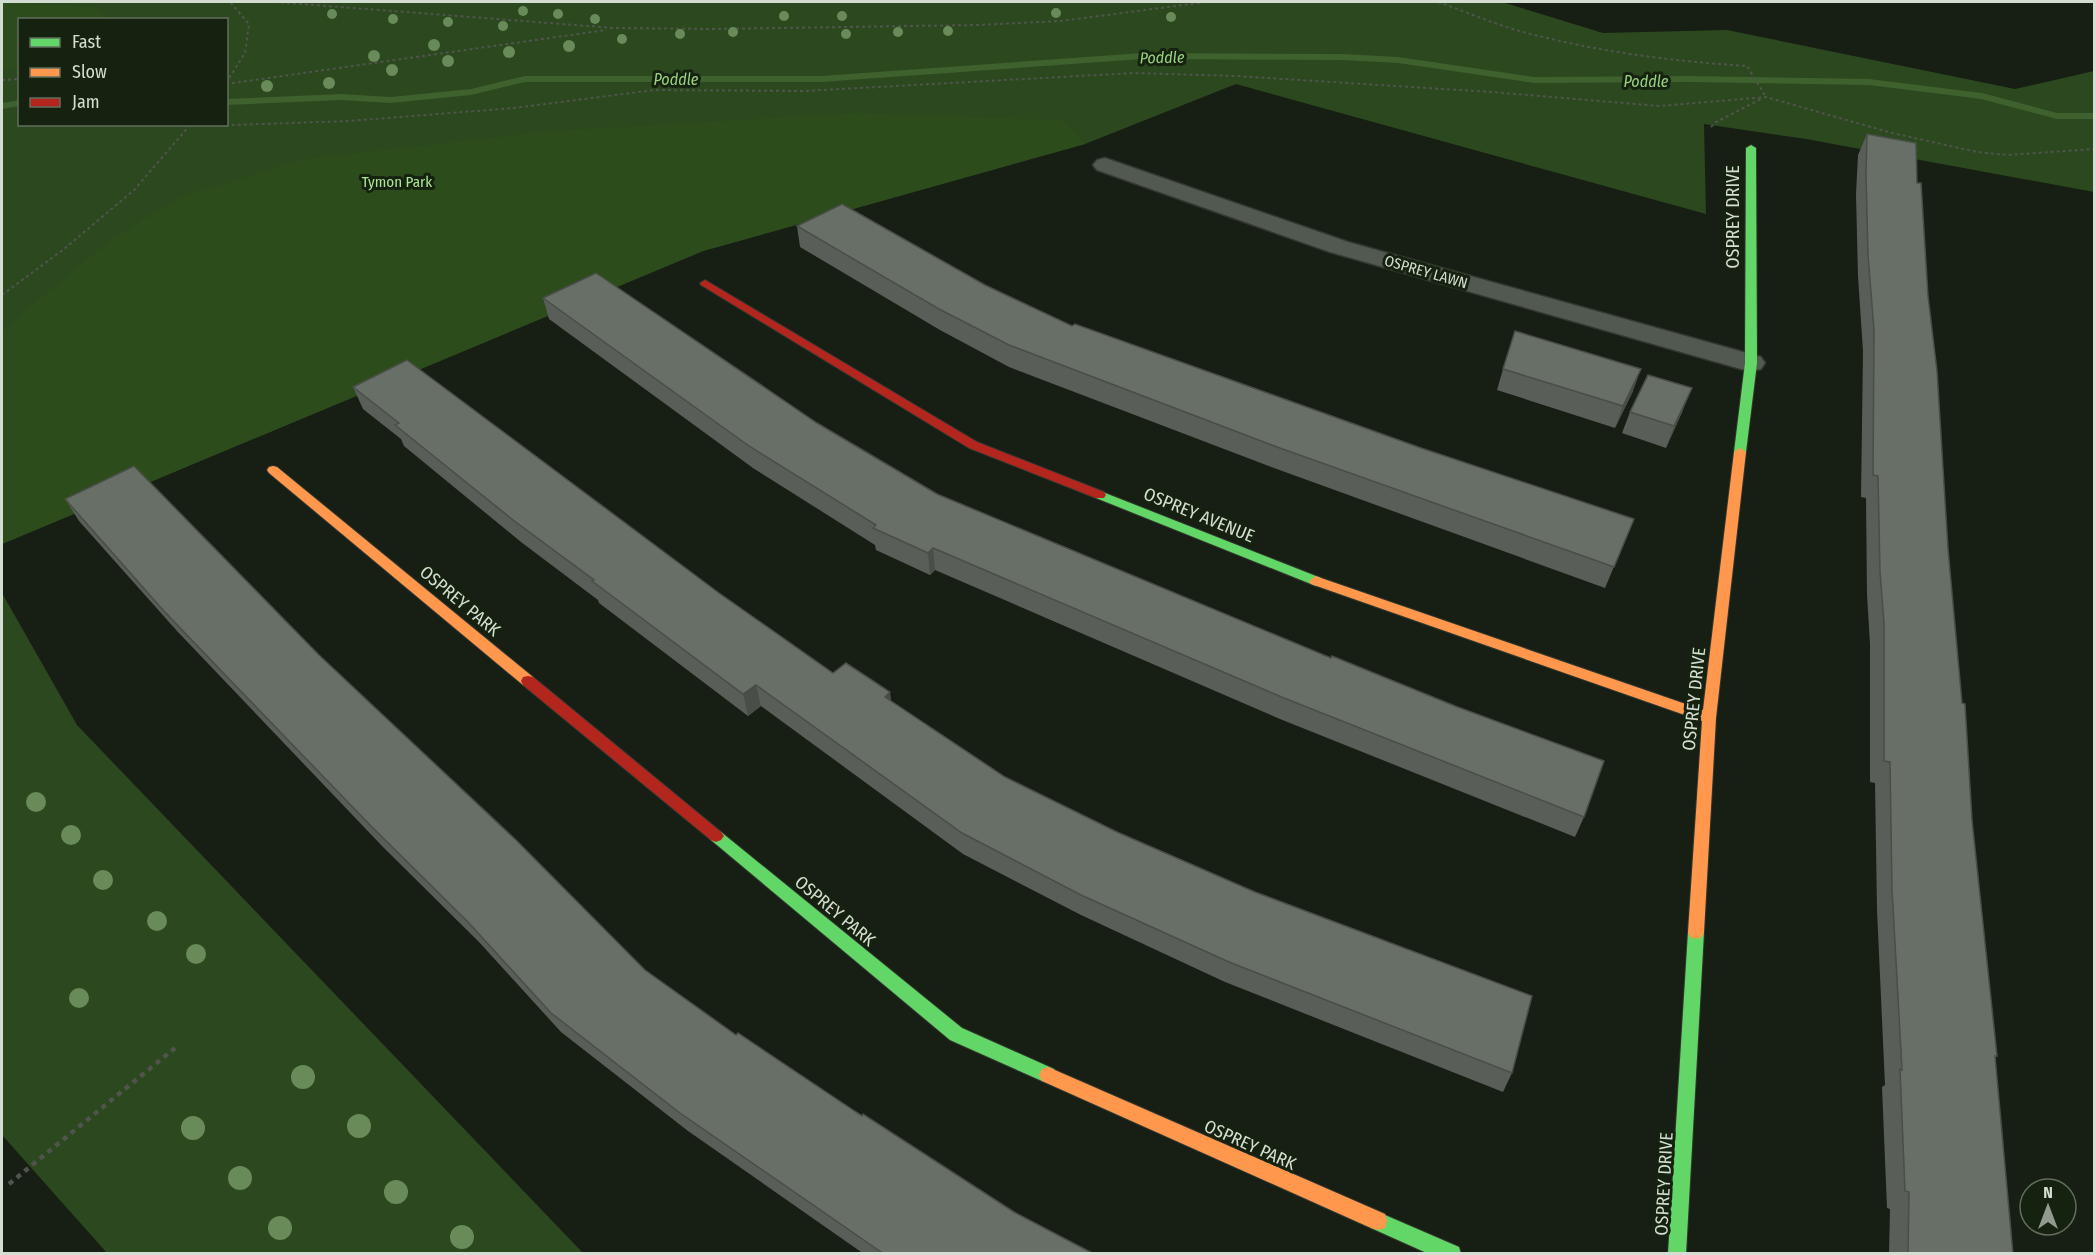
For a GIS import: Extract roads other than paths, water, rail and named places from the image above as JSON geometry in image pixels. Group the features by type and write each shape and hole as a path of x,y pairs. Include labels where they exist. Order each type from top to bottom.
{"street":[{"name":"OSPREY DRIVE","path":"1677,1254 1709,718 1751,363 1751,148"},
{"name":"OSPREY LAWN","path":"1105,165 1339,247 1751,363"},
{"name":"OSPREY AVENUE","path":"705,283 973,445 1316,581 1709,718"},
{"name":"OSPREY PARK","path":"273,470 956,1034 1452,1254"}],"waterway":[{"name":"Poddle","path":"228,102 341,97 391,100 471,92 525,79 821,79 1142,56 1343,57 1398,60 1535,80 1689,79 1869,82 1982,96 2057,116 2094,116"},
{"name":"Poddle","path":"2,106 18,103"}],"park label":[{"name":"Tymon Park","path":"397,182"}]}
